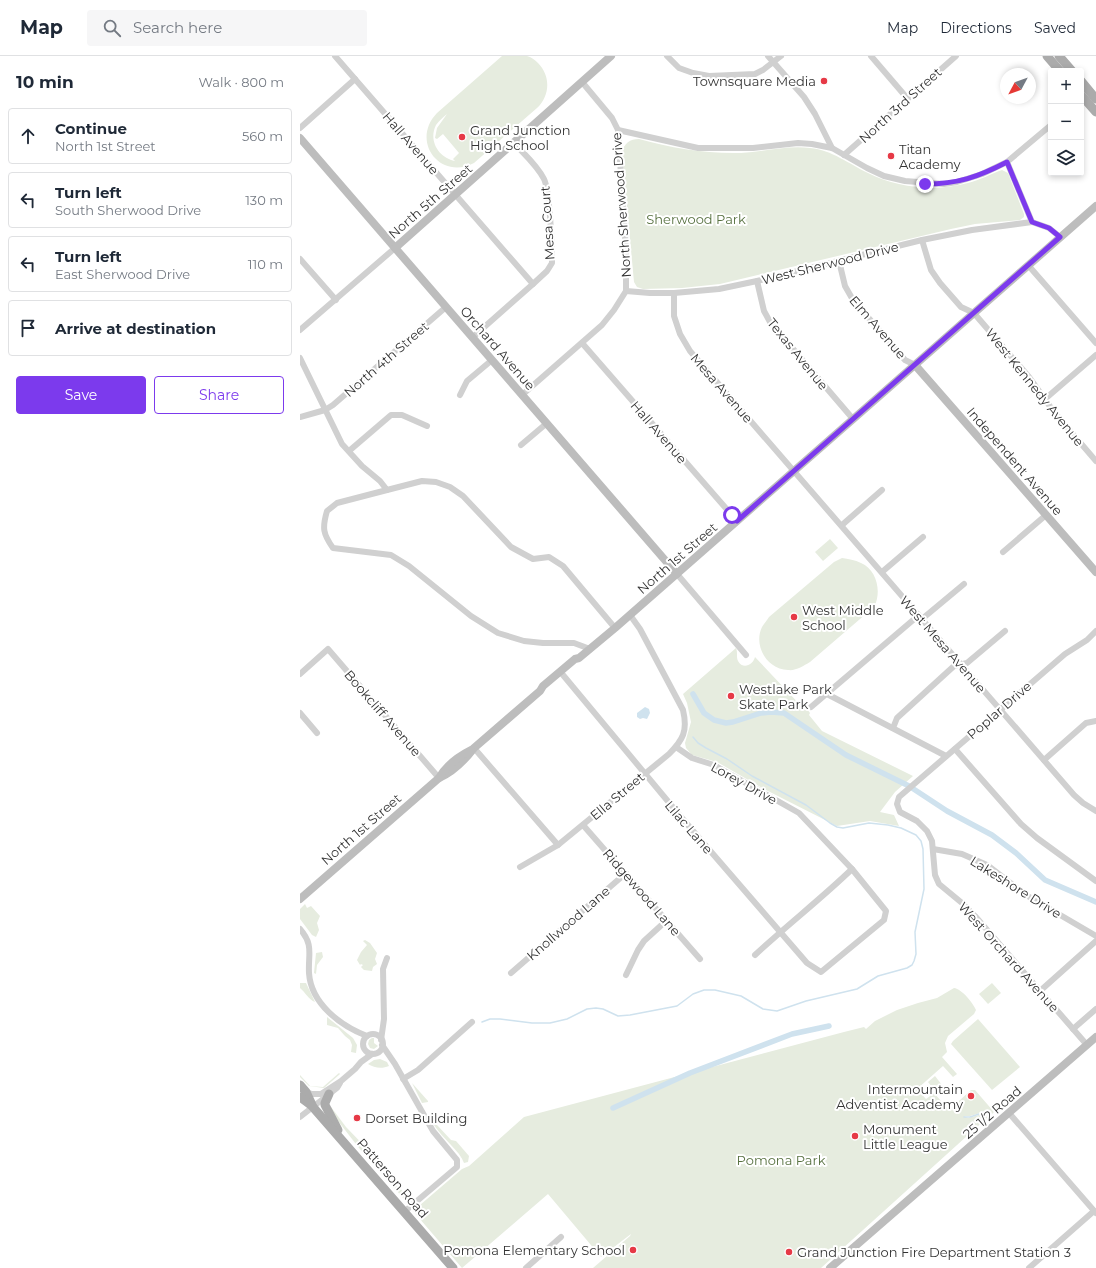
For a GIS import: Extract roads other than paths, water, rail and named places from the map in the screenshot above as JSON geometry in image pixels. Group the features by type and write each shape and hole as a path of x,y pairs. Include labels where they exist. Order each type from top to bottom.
{"main road":[{"path":"1047,56 1057,68"},
{"path":"1059,56 1069,68"},
{"path":"1087,94 1096,104"},
{"path":"1087,94 1096,112"},
{"name":"Patterson Road","path":"302,1091 312,1106 453,1268"},
{"path":"329,1094 325,1105 347,1145"}],"street":[{"name":"Hall Avenue","path":"335,56 533,284"},
{"name":"North 5th Street","path":"300,330 336,300 611,56"},
{"path":"667,56 679,68 693,73 709,76 755,74 763,70 781,56"},
{"path":"768,56 804,97 815,114 832,148"},
{"path":"871,56 908,98"},
{"name":"North 3rd Street","path":"844,155 956,56"},
{"path":"300,128 355,79"},
{"name":"North Sherwood Drive","path":"582,82 612,118 618,130 626,250 626,291"},
{"path":"618,130 698,148 753,148 798,143 832,148 884,176 905,182 944,184 972,178 1007,162 1048,128"},
{"name":"Orchard Avenue","path":"300,138 677,574"},
{"name":"Mesa Court","path":"514,142 544,179 548,197 552,263 547,271 533,284"},
{"path":"1007,162 1032,222 1049,228 1060,237"},
{"name":"North 1st Street","path":"300,899 439,778 444,770 463,754 474,748 540,691 543,686 615,628 1096,206"},
{"name":"West Sherwood Drive","path":"626,291 650,294 718,289 757,281 922,240 972,230 1032,222"},
{"name":"West Kennedy Avenue","path":"922,240 931,270 940,283 961,307 974,313 1028,377 1054,412 1096,461"},
{"path":"300,259 336,300"},
{"name":"Elm Avenue","path":"839,261 845,286 853,300 905,360 916,365"},
{"path":"1028,265 1096,343"},
{"name":"Texas Avenue","path":"757,281 764,310 770,322 853,419"},
{"path":"472,337 533,284"},
{"path":"522,394 602,325 626,291"},
{"name":"Mesa Avenue","path":"674,293 674,316 680,334 690,351 794,471"},
{"name":"North 4th Street","path":"325,410 333,405 446,307"},
{"name":"Hall Avenue","path":"582,343 737,521"},
{"path":"1045,399 1096,355"},
{"path":"300,358 342,444 362,466 380,481 387,490"},
{"path":"460,395 467,381 492,360"},
{"name":"Independent Avenue","path":"916,365 1096,572"},
{"path":"300,417 325,410"},
{"path":"349,451 391,415 402,415 427,426"},
{"path":"521,445 547,423"},
{"path":"1090,454 1096,450"},
{"name":"West Mesa Avenue","path":"794,471 1074,795 1096,812"},
{"path":"590,649 574,643 543,643 524,641 498,634 471,616 409,566 391,556 333,548 326,537 324,522 327,511 338,503 422,480 436,482 450,487 463,496 511,547 533,559 549,557 563,566 615,628"},
{"path":"842,525 882,490"},
{"path":"1003,552 1046,515"},
{"path":"882,572 923,537"},
{"path":"677,574 746,655"},
{"path":"811,707 920,617 964,584"},
{"path":"630,615 640,630 683,710 686,723 681,741 676,747"},
{"path":"893,728 897,718 954,666 967,663 1005,631"},
{"name":"Poplar Drive","path":"904,792 1065,654 1087,640 1096,631"},
{"name":"Bookcliff Avenue","path":"300,674 328,649 439,778"},
{"name":"North 1st Street","path":"540,691 546,689 563,675 577,663 579,658"},
{"name":"Lilac Lane","path":"563,675 644,774 780,932 807,963 821,972"},
{"path":"827,694 946,756"},
{"path":"300,713 317,733"},
{"path":"1044,760 1086,723 1096,721"},
{"name":"Ella Street","path":"520,867 558,845 676,747"},
{"name":"Lorey Drive","path":"676,747 692,758 714,765 799,813 852,869 886,911 884,920 821,972"},
{"path":"474,748 558,845"},
{"path":"955,749 1021,824 1037,838 1096,881"},
{"name":"West Orchard Avenue","path":"904,792 898,797 897,804 900,812 917,821 927,831 932,841 934,875 939,884 967,908 1087,1045"},
{"name":"Ridgewood Lane","path":"583,825 700,959"},
{"name":"Lakeshore Drive","path":"933,849 962,854 986,865 1026,895 1096,936"},
{"path":"755,955 825,895 852,869"},
{"name":"Knollwood Lane","path":"511,973 626,874"},
{"path":"626,974 644,941 667,920"},
{"path":"300,929 307,938 310,949 310,982 315,994 323,1006 332,1016 352,1029 370,1035 377,1035 433,1131 457,1160 457,1167 404,1212"},
{"path":"1040,991 1096,941"},
{"path":"302,1091 312,1094 321,1094 341,1081 360,1063 375,1053 382,1042 384,1019 383,969 387,958"},
{"path":"1073,1029 1096,1009"},
{"path":"403,1079 418,1070 472,1022"},
{"path":"360,1063 365,1038 383,1025"},
{"path":"352,1029 364,1046 375,1053 390,1058"},
{"name":"25 1/2 Road","path":"830,1268 1096,1037"},
{"path":"300,1117 312,1106 337,1088 341,1081"},
{"path":"1009,1113 1095,1212 1029,1268"},
{"path":"526,1268 561,1238"}],"water":[{"path":"645,707 649,709 650,713 647,719 640,719 637,717 637,713"}],"waterway":[{"path":"693,694 704,713 714,720 726,723 761,713 784,713 846,755 909,786 947,811 992,835 1016,853 1045,880 1096,902"},
{"path":"482,1022 490,1019 500,1019 532,1023 550,1023 567,1019 587,1009 596,1008 603,1009 618,1016 630,1015 677,1006 693,994 704,990 715,990 741,996 763,1009 777,1011 806,1001 857,989 878,976 907,968 912,965 916,954 915,932 924,889 923,849 921,841 916,835 901,828 869,823 843,828 837,827 806,805 752,776 727,759 706,748 698,743 693,737"},
{"path":"613,1108 690,1073 792,1034 829,1026"},
{"path":"964,1117 970,1117 985,1112 989,1115"}],"place":[{"name":"Townsquare Media","path":"824,81"},
{"name":"Grand Junction High School","path":"462,137"},
{"name":"Titan Academy","path":"891,156"},
{"name":"West Middle School","path":"794,617"},
{"name":"Westlake Park Skate Park","path":"731,696"},
{"name":"Intermountain Adventist Academy","path":"971,1096"},
{"name":"Dorset Building","path":"357,1118"},
{"name":"Monument Little League","path":"855,1136"},
{"name":"Pomona Elementary School","path":"633,1250"},
{"name":"Grand Junction Fire Department Station 3","path":"789,1252"}],"park label":[{"name":"Sherwood Park","path":"696,219"},
{"name":"Pomona Park","path":"781,1160"}]}
